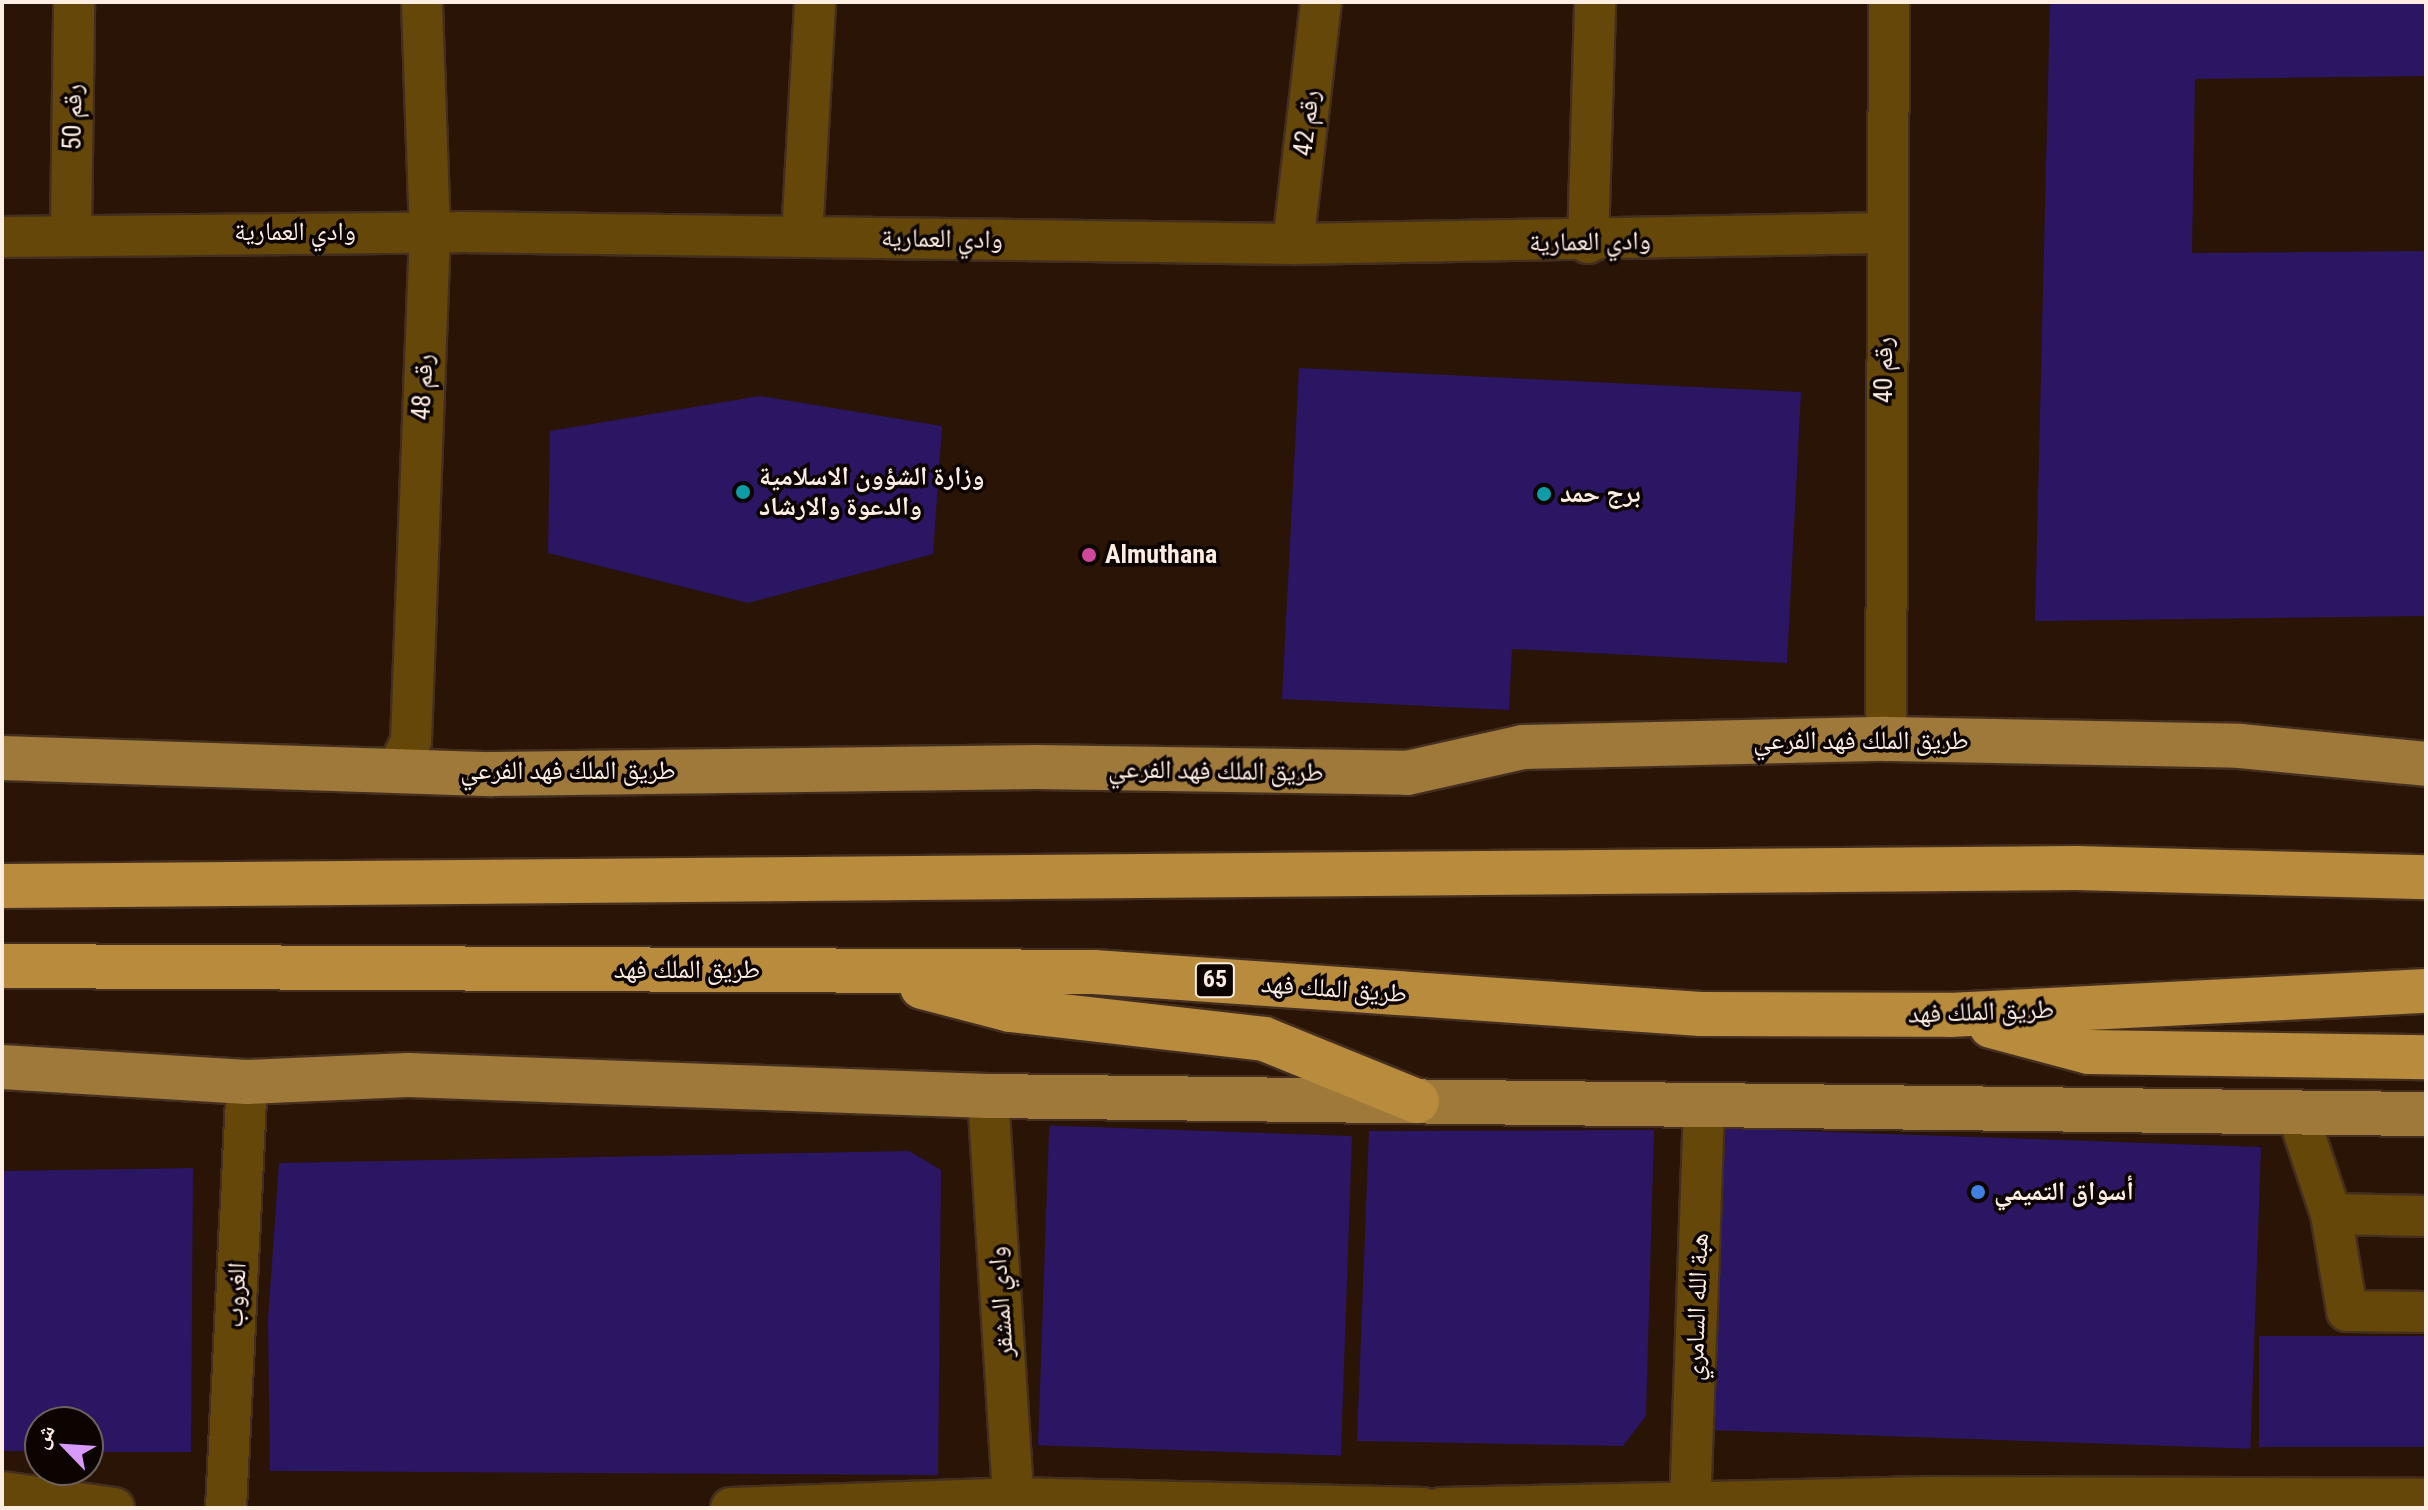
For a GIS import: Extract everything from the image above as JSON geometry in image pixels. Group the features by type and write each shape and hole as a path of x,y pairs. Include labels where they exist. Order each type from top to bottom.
{"highway":[{"path":"2280,875 2374,853 2426,851"},
{"path":"2,886 2076,868 2426,877"},
{"name":"طريق الملك فهد","path":"2,966 1094,972 1701,1014 1950,1015 2426,991"},
{"path":"862,972 1010,1010 1264,1039 1417,1101"},
{"path":"1950,1015 2089,1052 2426,1057"}],"main road":[{"name":"طريق الملك فهد الفرعي","path":"2,758 397,770 1407,773 1523,747 1886,739 2240,746 2426,764"},
{"path":"2240,746 2426,747"},
{"path":"2,1067 247,1082 429,1075 988,1096 1704,1105 2299,1118 2426,1114"}],"street":[{"name":"رقم 50","path":"71,231 74,2"},
{"name":"رقم 48","path":"397,770 411,741 430,233 422,2"},
{"path":"802,237 815,2"},
{"name":"رقم 42","path":"1293,244 1321,2"},
{"path":"1588,243 1595,2"},
{"name":"رقم 40","path":"1886,739 1883,233 1889,2"},
{"name":"وادي العمارية","path":"2,237 71,231 1293,244 1588,243 1883,233"},
{"name":"الغروب","path":"226,1508 247,1082"},
{"name":"وادي المشقر","path":"988,1096 1014,1503"},
{"name":"هبة الله السامري","path":"1690,1505 1704,1105"},
{"path":"2299,1118 2331,1214 2347,1311 2426,1312"},
{"path":"2331,1214 2426,1216"},
{"path":"11,1497 114,1508"},
{"path":"1441,1508 2426,1499"},
{"path":"731,1508 1014,1503 1423,1508"}],"building":[{"path":"2050,2 2426,2 2426,76 2195,79 2192,253 2426,251 2426,616 2035,621"},
{"name":"برج حمد","path":"1299,368 1801,392 1787,663 1512,649 1509,710 1282,699"},
{"name":"وزارة الشؤون الاسلامية والدعوة والارشاد","path":"760,396 942,426 933,554 748,603 548,553 550,431"},
{"path":"1049,1125 1352,1136 1341,1456 1038,1445"},
{"path":"1713,1128 2261,1147 2250,1449 1703,1430"},
{"path":"1654,1130 1646,1416 1623,1446 1357,1441 1369,1131"},
{"path":"909,1151 941,1170 938,1475 270,1471 268,1319 279,1163"},
{"path":"193,1168 191,1452 104,1452 104,1406 24,1406 24,1451 2,1451 2,1171"},
{"path":"2259,1336 2426,1336 2426,1447 2259,1447"}],"place":[{"name":"وزارة الشؤون الاسلامية والدعوة والارشاد","path":"743,492"},
{"name":"برج حمد","path":"1544,494"},
{"name":"Almuthana","path":"1089,555"},
{"name":"أسواق التميمي","path":"1978,1192"}]}
